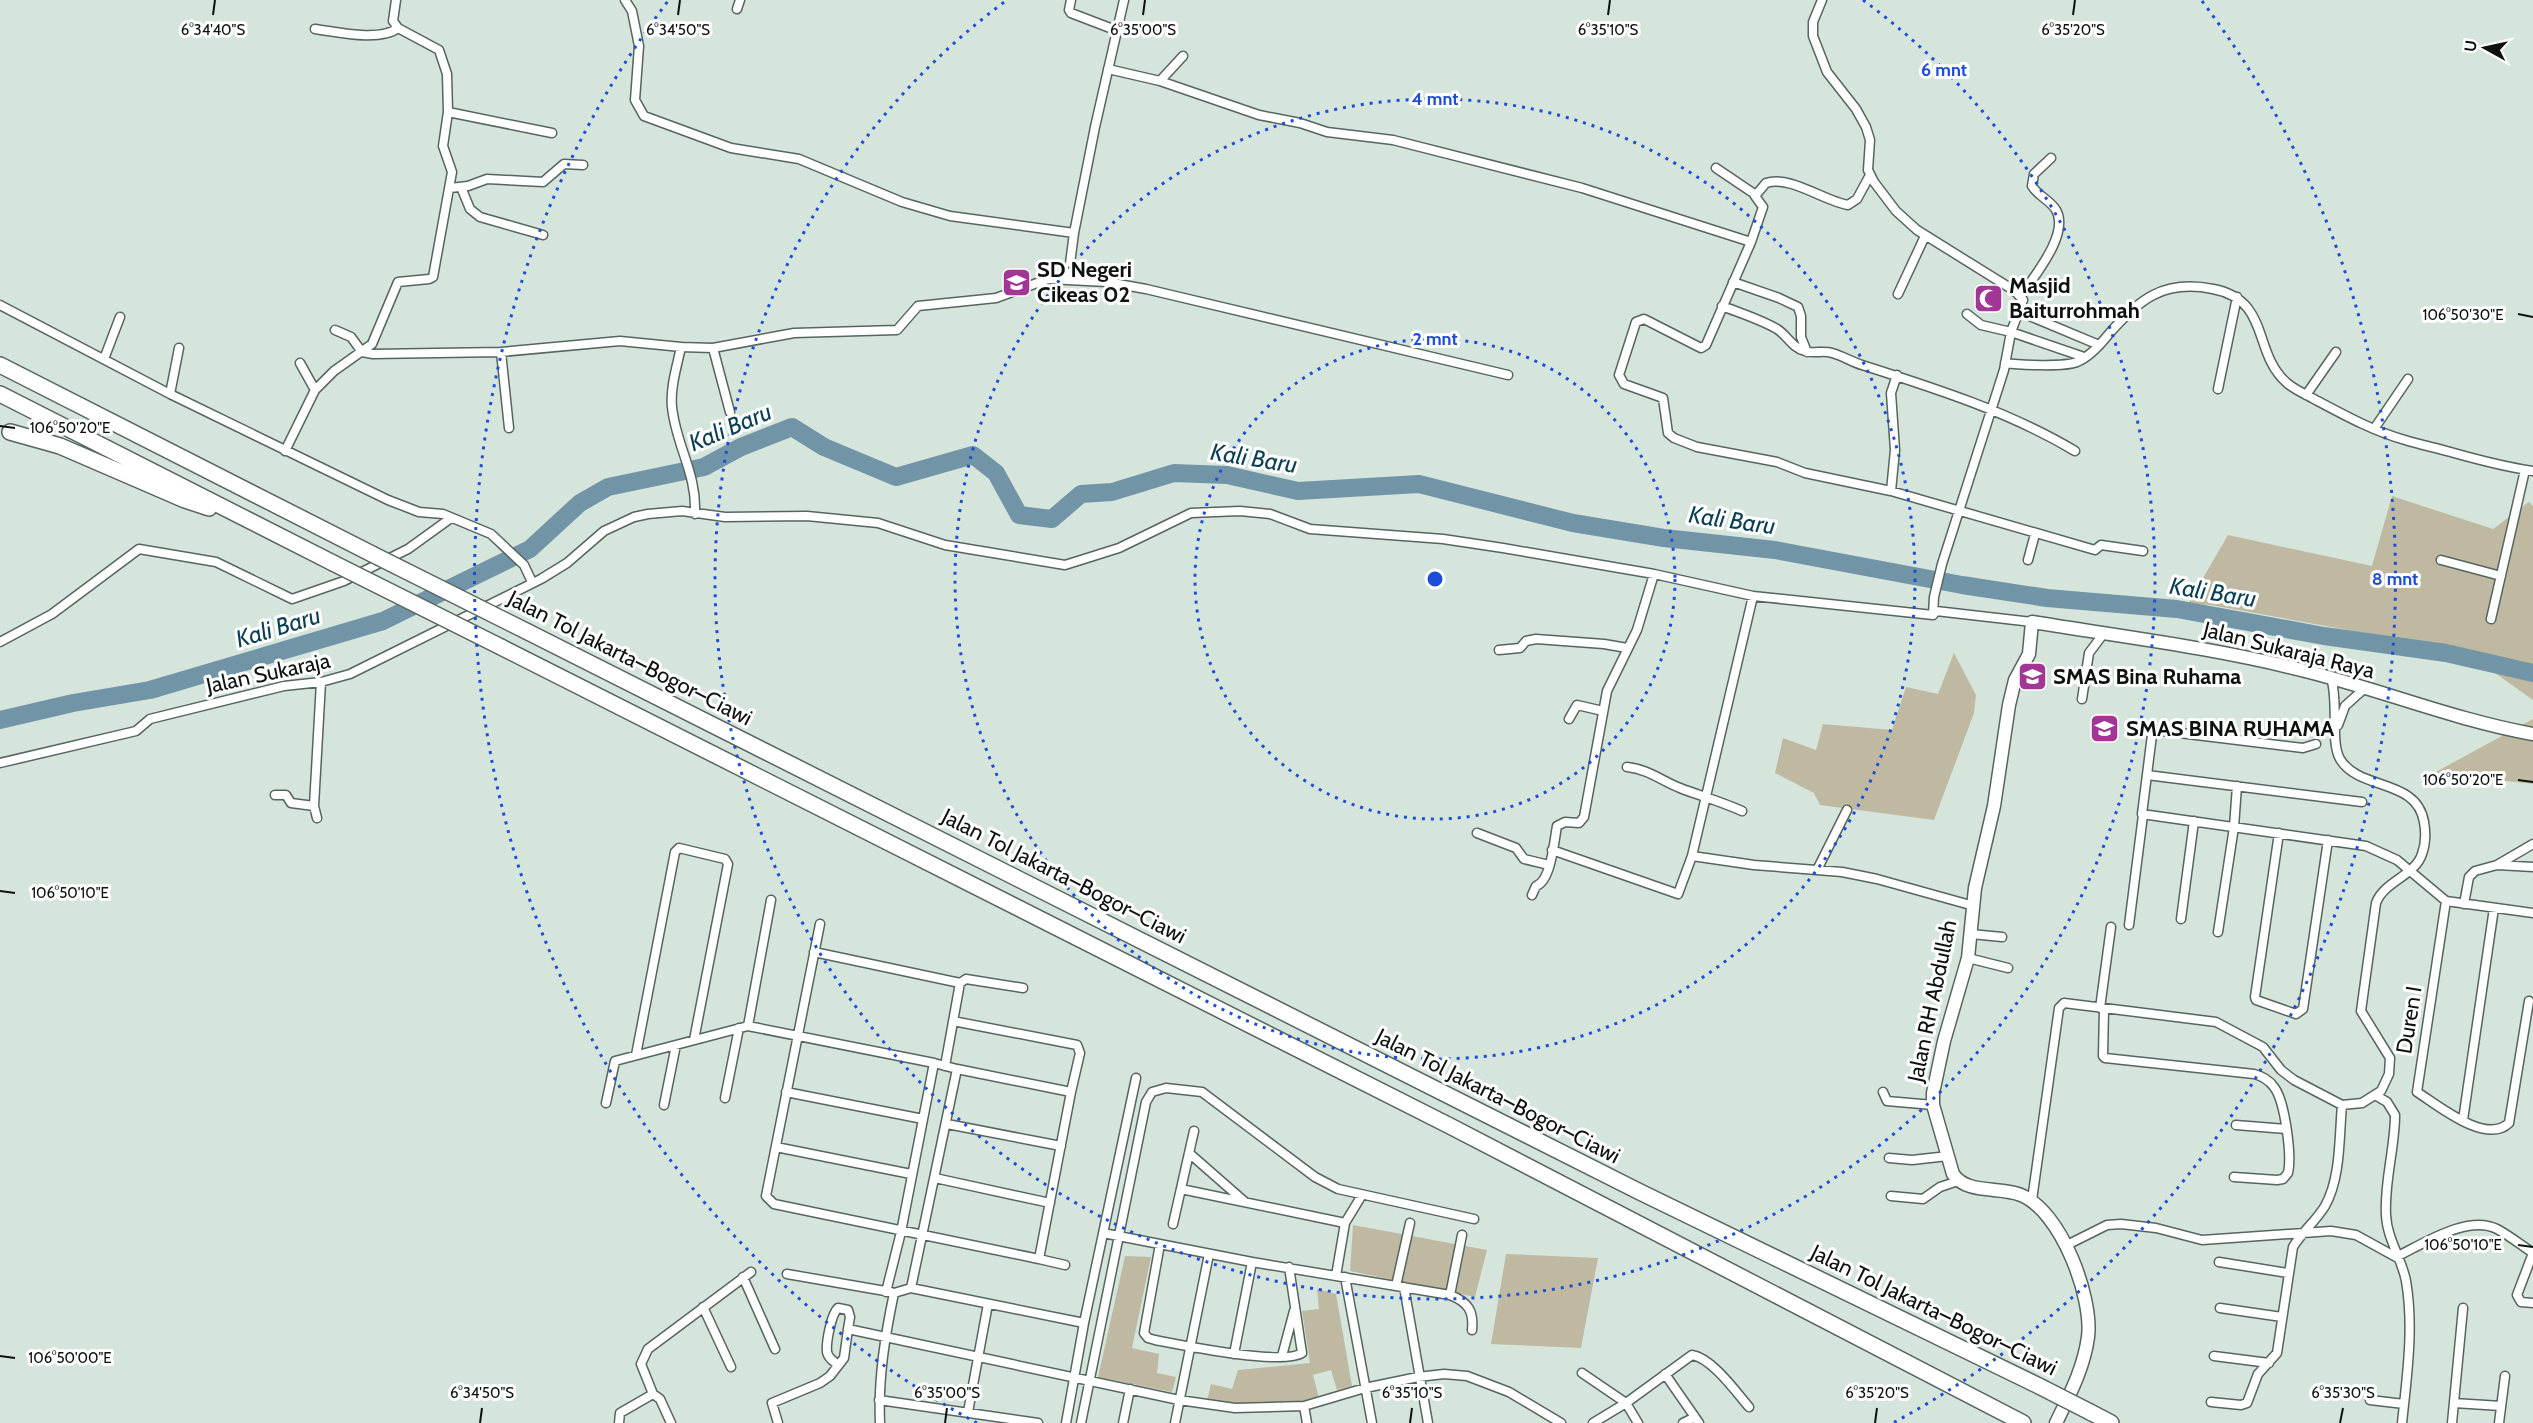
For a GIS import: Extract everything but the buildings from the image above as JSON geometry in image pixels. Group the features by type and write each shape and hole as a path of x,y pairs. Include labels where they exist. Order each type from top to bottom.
{"highway":[{"name":"Jalan Tol Jakarta–Bogor–Ciawi","path":"0,366 1640,1192 2111,1423"},
{"path":"0,394 1450,1126 2023,1423"},
{"path":"10,432 60,446 185,500 257,524"},
{"path":"1060,928 1071,904"}],"street":[{"path":"285,451 315,390 334,371 372,344 398,282 433,277 452,172 443,146 447,112 447,74 439,50 398,28 393,21 396,0"},
{"path":"626,0 632,11 639,46 635,100 644,116 731,148 799,159 902,202 950,216 1074,233"},
{"path":"1071,0 1069,10 1071,13 1118,31"},
{"path":"1068,279 1074,233 1124,0"},
{"path":"1822,0 1813,22 1813,36 1827,72 1856,109 1866,127 1870,140 1868,161 1870,175 1896,211 1925,237 2021,296 2023,300 2011,332 1991,411 1942,564 1934,597 1933,615"},
{"path":"315,29 374,35 390,33 398,28"},
{"path":"1160,81 1183,56"},
{"path":"1108,69 1160,81 1260,115 1300,123 1327,132 1394,140 1582,188 1751,242"},
{"path":"447,112 552,133"},
{"path":"2021,296 2048,256 2059,226 2057,212 2032,186 2034,174 2051,158"},
{"path":"450,188 487,179 543,182 564,164 583,165"},
{"path":"1716,168 1756,195"},
{"path":"1870,175 1857,199 1848,205 1802,188 1775,181 1766,183 1756,195 1755,199 1763,207 1751,242 1706,345 1701,348 1644,320 1638,320 1619,375 1624,384 1663,398 1668,433 1696,447 1777,462 1804,473 1892,491 2095,550 2101,545 2143,551"},
{"path":"461,187 470,209 480,217 543,235"},
{"path":"1898,294 1925,237"},
{"path":"334,330 351,337 362,352 373,354 501,352 620,341 713,348 794,333 897,330 918,306 996,298 1048,279 1068,279 1107,282 1156,292 1508,375"},
{"path":"1733,282 1798,307 1801,316 1801,337 1807,352"},
{"path":"2005,363 2070,363 2084,357 2099,345 2133,308 2153,293 2184,286 2214,289 2237,297 2254,315 2274,367 2280,376 2306,395 2374,429 2405,440 2529,470 2491,619"},
{"path":"2218,389 2237,297"},
{"path":"0,305 170,394 388,500 419,512 442,514 491,534 524,565 532,582"},
{"path":"1722,306 1778,330 1791,344 1807,352 1830,352 1861,365 1897,375 1991,411 2054,439 2075,451"},
{"path":"2020,312 2099,345"},
{"path":"1967,314 1981,324 2084,357"},
{"path":"104,359 120,317"},
{"path":"681,347 672,406 678,438 696,494 695,514"},
{"path":"170,394 179,348"},
{"path":"713,348 730,412"},
{"path":"501,352 509,428"},
{"path":"2306,395 2336,352"},
{"path":"300,363 315,390"},
{"path":"1892,491 1895,450 1891,393 1897,375"},
{"path":"2374,429 2408,379"},
{"name":"Jalan Sukaraja","path":"0,763 136,731 150,719 284,686 321,682 350,674 567,563 604,531 626,520 648,514 682,511 725,517 807,516 878,523 945,545 1065,566 1119,548 1191,513 1270,514 1310,529 1443,539 1654,574 1753,596 1933,615 1936,611 2032,622"},
{"path":"0,642 52,614 140,549 216,562 292,598 344,581 408,549 451,518"},
{"path":"2028,560 2035,534"},
{"path":"2440,560 2501,576"},
{"path":"1532,896 1536,886 1546,879 1557,826 1565,822 1579,823 1584,817 1603,711 1610,685 1637,630 1654,574"},
{"path":"1552,850 1674,894 1680,890 1692,856 1753,596"},
{"name":"Jalan Sukaraja Raya","path":"2032,622 2218,652 2331,678 2437,711 2533,734"},
{"name":"Jalan RH Abdullah","path":"1958,1181 1933,1105 1933,1093 1944,1041 1968,958 1974,906 1994,806 2009,705 2015,680 2029,654 2032,622"},
{"path":"2082,699 2089,653 2104,633"},
{"path":"1499,650 1520,648 1526,641 1536,639 1627,648"},
{"path":"2032,1200 2061,1005 2064,1003 2189,1017 2222,1024 2263,1047 2286,1074 2342,1105 2362,1103 2376,1095 2386,1082 2391,1067 2386,1050 2361,1011 2376,903 2379,894 2409,870 2421,857 2425,827 2420,809 2409,796 2352,771 2336,752 2335,690 2331,678"},
{"path":"317,818 314,806 321,682"},
{"path":"2336,728 2346,706 2355,694 2365,688"},
{"path":"1569,719 1577,705 1603,711"},
{"path":"2129,925 2151,735 2155,730 2302,748 2316,744"},
{"path":"1627,767 1660,776 1679,788 1706,795 1742,811"},
{"path":"2147,774 2362,802"},
{"path":"2218,932 2234,827 2237,786"},
{"path":"275,795 286,795 291,803 314,806"},
{"path":"1817,870 1847,810"},
{"path":"2143,816 2328,840 2381,851 2409,870 2446,901 2533,913"},
{"path":"2181,919 2194,821"},
{"path":"1477,833 1516,848 1524,859 1549,865"},
{"path":"2279,833 2254,997 2273,1008 2296,1014 2303,1009 2328,840"},
{"path":"2464,904 2469,877 2475,871 2497,865 2533,844"},
{"path":"636,1055 675,852 679,848 725,859 728,864 694,1040"},
{"path":"1692,856 1877,879 1974,906"},
{"path":"2497,865 2533,867"},
{"path":"725,1098 771,900"},
{"name":"Duren I","path":"2446,901 2416,1089 2417,1092 2463,1120"},
{"path":"2494,908 2463,1120 2485,1131 2502,1129 2509,1123 2529,1001"},
{"path":"820,924 766,1196 774,1204 1065,1266"},
{"path":"2111,927 2102,1009 2103,1056 2105,1058 2261,1076 2276,1089 2286,1129 2289,1168 2286,1176 2277,1180 2234,1177"},
{"path":"1971,934 2002,937"},
{"path":"814,952 960,983 966,979 1023,988"},
{"path":"1968,958 2008,968"},
{"path":"945,1066 960,983"},
{"path":"953,1021 1077,1045 1080,1053 1039,1259"},
{"path":"606,1103 615,1060 743,1027 798,1036 1071,1092"},
{"path":"664,1105 676,1045"},
{"path":"880,1423 879,1400 890,1292 934,1063"},
{"path":"911,1288 957,1069"},
{"path":"1066,1423 1073,1377 1136,1078"},
{"path":"1081,1423 1146,1102 1152,1092 1160,1089 1202,1092 1315,1177 1338,1189 1474,1219"},
{"path":"786,1092 923,1119"},
{"path":"1883,1092 1887,1101 1933,1105"},
{"path":"2376,1095 2387,1102 2395,1114 2386,1213 2396,1257 2404,1269 2408,1304 2409,1347 2402,1423"},
{"path":"2211,1402 2241,1405 2247,1403 2255,1381 2277,1353 2293,1247 2300,1235 2324,1209 2332,1189 2342,1105"},
{"path":"947,1124 1060,1146"},
{"path":"2236,1125 2286,1129"},
{"path":"1173,1224 1194,1131"},
{"path":"776,1147 911,1174"},
{"path":"1189,1153 1246,1203"},
{"path":"1890,1158 1912,1160 1948,1156"},
{"path":"935,1178 1050,1203"},
{"path":"1890,1196 1923,1199 1940,1187 1958,1181 1972,1187 2019,1194 2032,1200 2051,1220 2067,1245 2085,1300 2089,1324 2086,1346 2073,1388 2056,1423"},
{"path":"1181,1189 1345,1223"},
{"path":"1362,1195 1345,1223 1340,1276 1372,1423"},
{"path":"1410,1222 1400,1286 1428,1423"},
{"path":"2067,1245 2107,1225 2121,1224 2156,1228 2202,1240 2300,1235 2331,1231 2356,1235 2396,1257"},
{"path":"2396,1257 2439,1235 2470,1225 2496,1228 2533,1253 2517,1295 2521,1302 2533,1303"},
{"path":"1104,1233 1252,1262 1450,1295 1468,1305 1473,1320 1472,1330"},
{"path":"1450,1295 1462,1235"},
{"path":"1160,1244 1144,1333 1148,1338 1189,1346 1234,1354 1299,1356 1302,1353 1289,1267"},
{"path":"1175,1423 1209,1254"},
{"path":"1234,1354 1252,1262"},
{"path":"2219,1262 2288,1273"},
{"path":"671,1423 660,1400 653,1394 642,1370 641,1364 645,1353 665,1334 747,1274 775,1349"},
{"path":"787,1274 890,1292 911,1288 1084,1323"},
{"path":"968,1412 988,1304"},
{"path":"703,1307 731,1367"},
{"path":"778,1423 772,1403 820,1383 830,1376 837,1364 844,1358 850,1317 848,1310 837,1308 833,1313 827,1352 829,1358 837,1364"},
{"path":"1282,1356 1294,1308"},
{"path":"2220,1308 2282,1317"},
{"path":"2452,1423 2463,1308"},
{"path":"848,1329 1179,1400 1235,1408 1304,1406 1365,1388 1418,1377 1444,1374 1476,1378 1520,1397 1561,1423"},
{"path":"1593,1423 1626,1403 1692,1355 1725,1379 1749,1407"},
{"path":"2214,1356 2269,1363"},
{"path":"1582,1373 1626,1403 1638,1423"},
{"path":"1665,1374 1697,1420 1683,1423"},
{"path":"2499,1423 2505,1376"},
{"path":"1123,1423 1130,1389"},
{"path":"619,1423 620,1413 653,1394"},
{"path":"879,1400 1038,1423"},
{"path":"2370,1400 2404,1404"},
{"path":"2454,1402 2501,1406"},
{"path":"1304,1406 1307,1423"}],"shaded area":[{"path":"2392,496 2493,529 2529,502 2533,506 2533,700 2464,651 2211,605 2188,604 2228,535 2372,566"},
{"path":"1954,653 1976,695 1974,713 1934,820 1820,805 1814,793 1775,773 1783,738 1816,750 1823,724 1892,730 1906,687 1938,694"},
{"path":"2533,719 2533,784 2434,773"},
{"path":"1353,1225 1487,1250 1475,1297 1350,1271"},
{"path":"1506,1254 1598,1258 1581,1348 1491,1344"},
{"path":"1125,1256 1151,1257 1132,1348 1159,1354 1157,1373 1176,1377 1172,1392 1098,1377"},
{"path":"1317,1289 1336,1294 1352,1386 1337,1390 1331,1370 1313,1375 1319,1398 1277,1404 1207,1401 1211,1384 1232,1389 1238,1370 1310,1363 1302,1311 1319,1309"}],"waterway":[{"name":"Kali Baru","path":"0,720 73,703 150,690 383,621 530,549 580,503 608,487 704,467 741,447 792,427 824,447 896,477 973,455 996,473 1019,515 1052,519 1081,494 1112,492 1174,473 1227,475 1298,491 1419,484 1573,523 1664,538 1775,550 1962,585 2047,598 2177,609 2324,636 2446,653 2533,673"}],"place":[{"name":"SD Negeri Cikeas 02","path":"1016,282"},
{"name":"Masjid Baiturrohmah","path":"1988,298"},
{"name":"SMAS Bina Ruhama","path":"2032,676"},
{"name":"SMAS BINA RUHAMA","path":"2105,728"}]}
